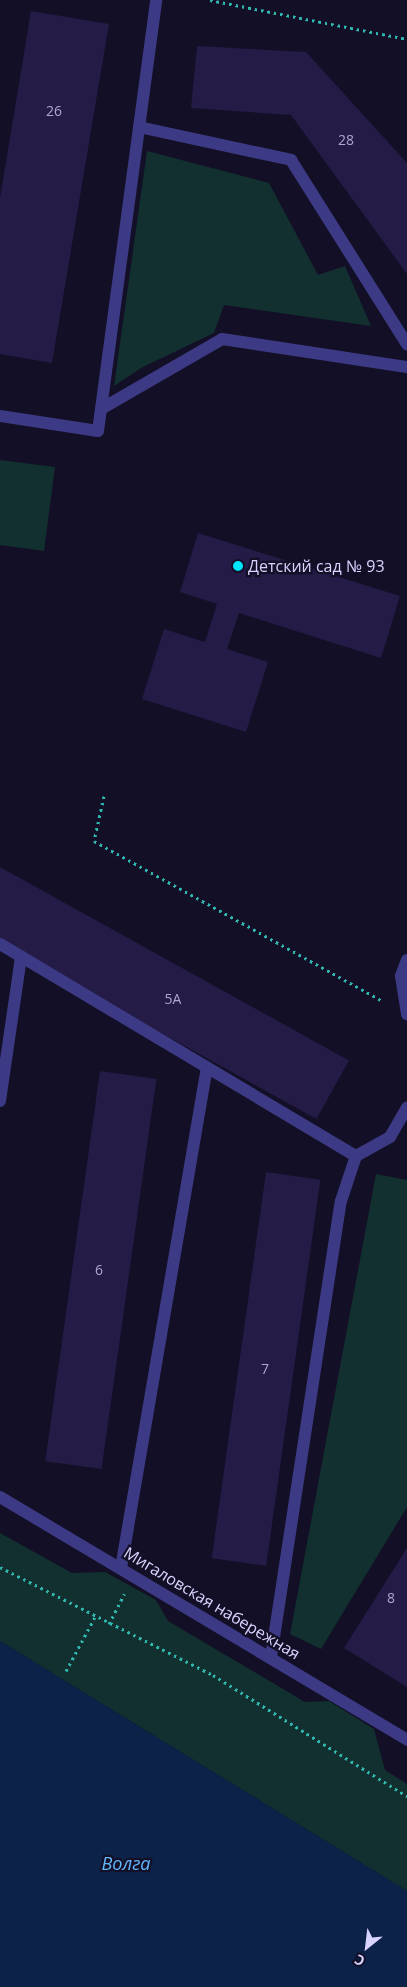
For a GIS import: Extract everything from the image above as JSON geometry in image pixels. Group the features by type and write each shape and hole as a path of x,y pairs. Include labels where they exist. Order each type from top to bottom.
{"street":[{"path":"0,416 98,431 156,0"},
{"path":"139,127 291,160 407,344"},
{"path":"101,409 222,339 407,367"},
{"path":"0,944 356,1156"},
{"path":"0,1100 21,957"},
{"path":"407,960 401,976 407,1014"},
{"path":"121,1568 207,1067"},
{"path":"271,1657 341,1201 356,1156 390,1137 407,1106"},
{"name":"Мигаловская набережная","path":"0,1497 271,1657 407,1740"}],"path":[{"path":"210,0 407,39"},
{"path":"104,796 94,841 407,1014"},
{"path":"0,1567 95,1617 213,1675 407,1796"},
{"path":"109,1624 133,1575"},
{"path":"66,1671 95,1617"}],"green space":[{"path":"147,151 269,183 318,275 345,266 371,326 224,305 214,333 141,368 114,386"},
{"path":"0,460 55,467 44,551 0,545"},
{"path":"376,1174 407,1180 407,1507 321,1649 290,1634"},
{"path":"0,1533 72,1573 105,1572 156,1600 168,1621 305,1702 329,1701 374,1729 385,1770 407,1784 407,1891 0,1641"}],"water":[{"name":"Волга","path":"0,1641 407,1891 407,1987 0,1987"}],"building":[{"path":"31,11 109,24 52,363 0,354 0,198"},
{"path":"197,46 306,52 407,163 407,274 291,115 191,108"},
{"path":"198,533 400,596 381,658 239,613 227,649 268,662 246,732 142,699 164,629 205,642 217,604 180,592"},
{"path":"0,867 349,1060 316,1119 0,944"},
{"path":"100,1071 156,1079 102,1469 45,1461"},
{"path":"266,1172 320,1180 266,1566 212,1558"},
{"path":"407,1548 407,1687 344,1648"}],"place":[{"name":"Детский сад № 93","path":"238,566"}]}
